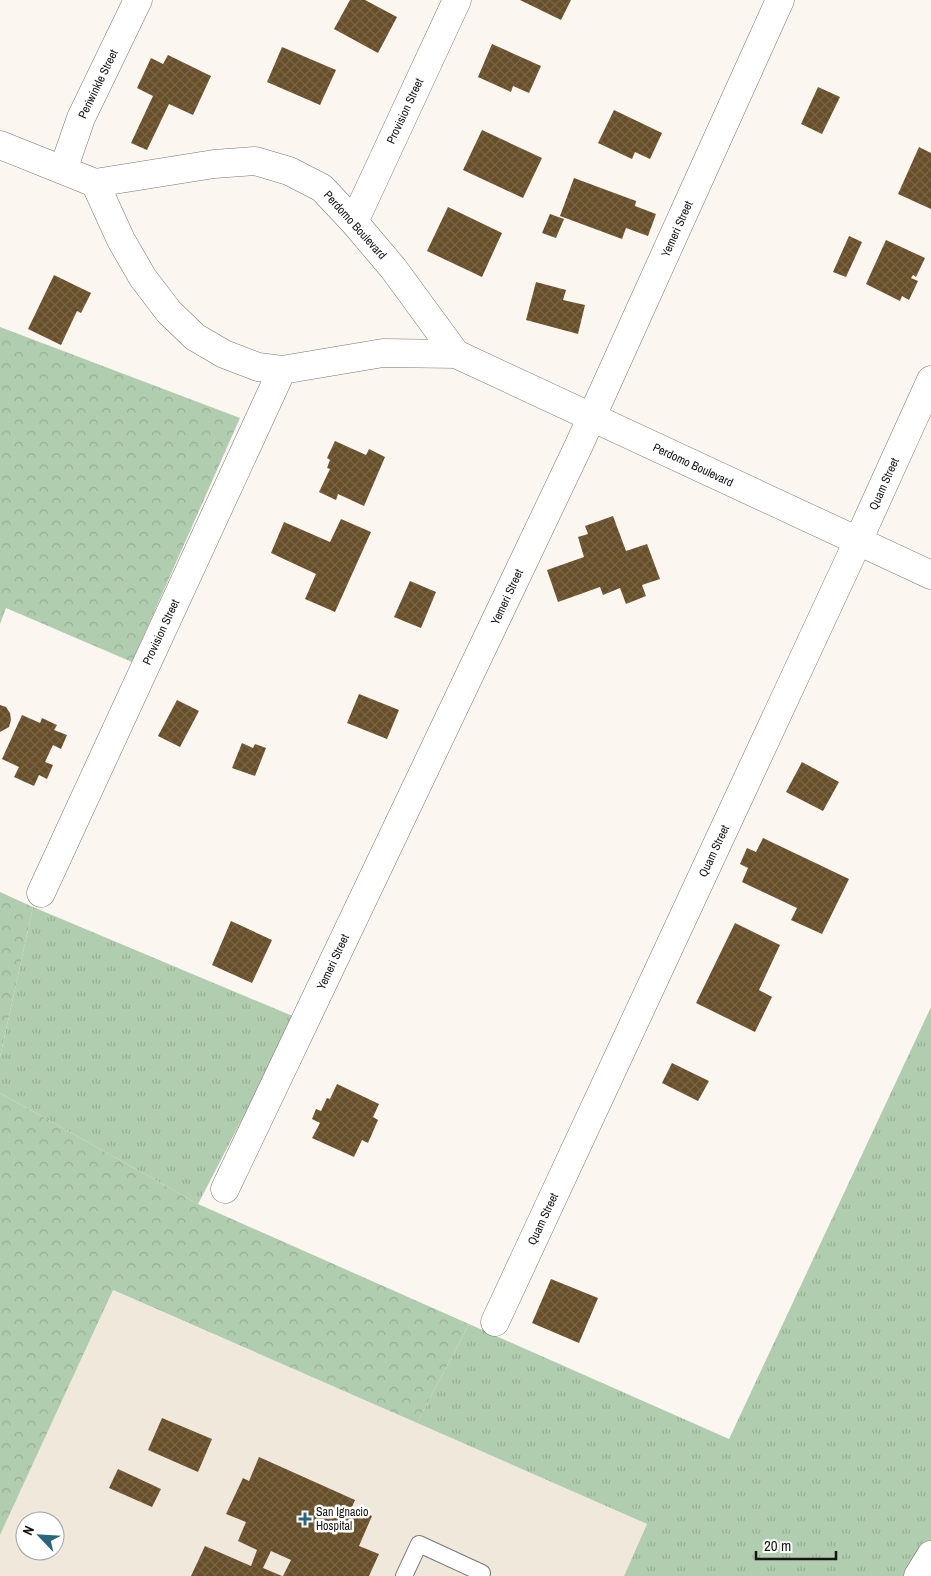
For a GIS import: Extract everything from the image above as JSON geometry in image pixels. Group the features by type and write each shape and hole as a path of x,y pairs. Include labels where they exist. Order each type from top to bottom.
{"street":[{"name":"Periwinkle Street","path":"63,170 81,118 138,0"},
{"name":"Provision Street","path":"354,222 456,0"},
{"name":"Yemeri Street","path":"225,1189 592,418 780,0"},
{"path":"0,145 95,183"},
{"name":"Perdomo Boulevard","path":"456,354 393,268 354,222 322,188 288,171 255,161 214,164 95,183 121,240 143,278 169,312 195,337 224,354 258,367 282,370 383,353 456,354 931,576"},
{"name":"Provision Street","path":"41,893 282,370"},
{"name":"Quam Street","path":"495,1322 931,380"},
{"path":"918,1576 931,1555"}],"lane":[{"path":"404,1576 420,1544 482,1573 481,1576"}],"shaded area":[{"path":"112,1290 647,1524 624,1576 0,1576 0,1535"}],"green space":[{"path":"0,327 240,418 132,662 6,608 0,624"},
{"path":"0,892 33,907 0,1057"},
{"path":"33,907 295,1017 198,1204 0,1093 0,1057"},
{"path":"931,1007 931,1576 624,1576 647,1524 417,1423 469,1324 729,1439"},
{"path":"0,1093 198,1204 469,1324 417,1423 113,1290 0,1535"}],"building":[{"path":"350,0 365,0 397,17 378,53 334,29"},
{"path":"520,0 571,0 561,20"},
{"path":"492,44 541,66 529,93 513,86 511,92 478,77"},
{"path":"282,47 336,70 320,105 267,82"},
{"path":"168,55 211,76 193,115 169,104 147,150 131,143 153,96 137,88 151,58 163,64"},
{"path":"818,87 840,97 822,134 801,124"},
{"path":"614,110 662,133 650,159 635,152 632,159 598,143"},
{"path":"482,130 542,158 523,198 463,170"},
{"path":"919,147 931,153 931,209 898,194"},
{"path":"574,178 636,201 635,206 656,214 648,236 626,228 622,239 560,216"},
{"path":"448,207 502,233 482,277 427,251"},
{"path":"550,214 564,219 556,238 542,233"},
{"path":"849,236 862,242 846,277 833,272"},
{"path":"886,240 925,258 916,277 913,275 911,278 918,281 909,300 902,296 900,301 866,284"},
{"path":"54,275 91,293 81,313 77,311 61,345 28,329"},
{"path":"536,282 566,290 563,300 585,305 578,334 526,320"},
{"path":"335,441 366,455 369,449 385,457 364,506 338,494 336,500 319,492 330,469 327,468 330,460 327,458"},
{"path":"613,516 626,551 647,544 660,579 642,585 646,596 626,604 620,588 603,595 600,587 558,602 547,570 584,557 578,537 588,534 585,526"},
{"path":"341,519 371,532 335,612 305,599 316,574 271,553 284,522 330,542"},
{"path":"410,581 436,592 421,628 394,617"},
{"path":"359,694 399,710 387,739 347,723"},
{"path":"177,700 199,711 180,747 158,736"},
{"path":"0,705 6,707 10,713 11,720 9,727 0,732"},
{"path":"22,715 40,723 42,718 57,725 54,730 67,735 61,749 53,745 45,762 53,765 47,779 39,775 34,786 14,777 19,767 2,759"},
{"path":"242,743 253,748 255,744 266,748 255,776 232,768"},
{"path":"802,762 839,782 823,811 786,792"},
{"path":"763,838 849,879 822,934 791,920 797,908 742,882 748,868 740,864 747,848 756,852"},
{"path":"231,921 272,940 252,983 212,965"},
{"path":"735,923 780,945 759,990 772,997 755,1032 696,1003"},
{"path":"672,1063 709,1081 698,1101 662,1083"},
{"path":"337,1084 379,1104 373,1117 378,1120 368,1143 362,1140 354,1157 312,1138 320,1123 312,1119 316,1109 321,1111 327,1098 330,1099"},
{"path":"551,1279 598,1298 579,1343 532,1323"},
{"path":"162,1418 212,1439 198,1472 148,1450"},
{"name":"San Ignacio Hospital","path":"259,1457 355,1500 352,1507 372,1516 359,1546 379,1554 369,1576 283,1576 291,1560 271,1551 263,1568 282,1576 191,1576 205,1546 251,1566 257,1550 238,1541 246,1522 226,1514 243,1478 249,1481"},
{"path":"118,1469 161,1489 152,1507 109,1488"}],"place":[{"name":"San Ignacio Hospital","path":"305,1519"}]}
